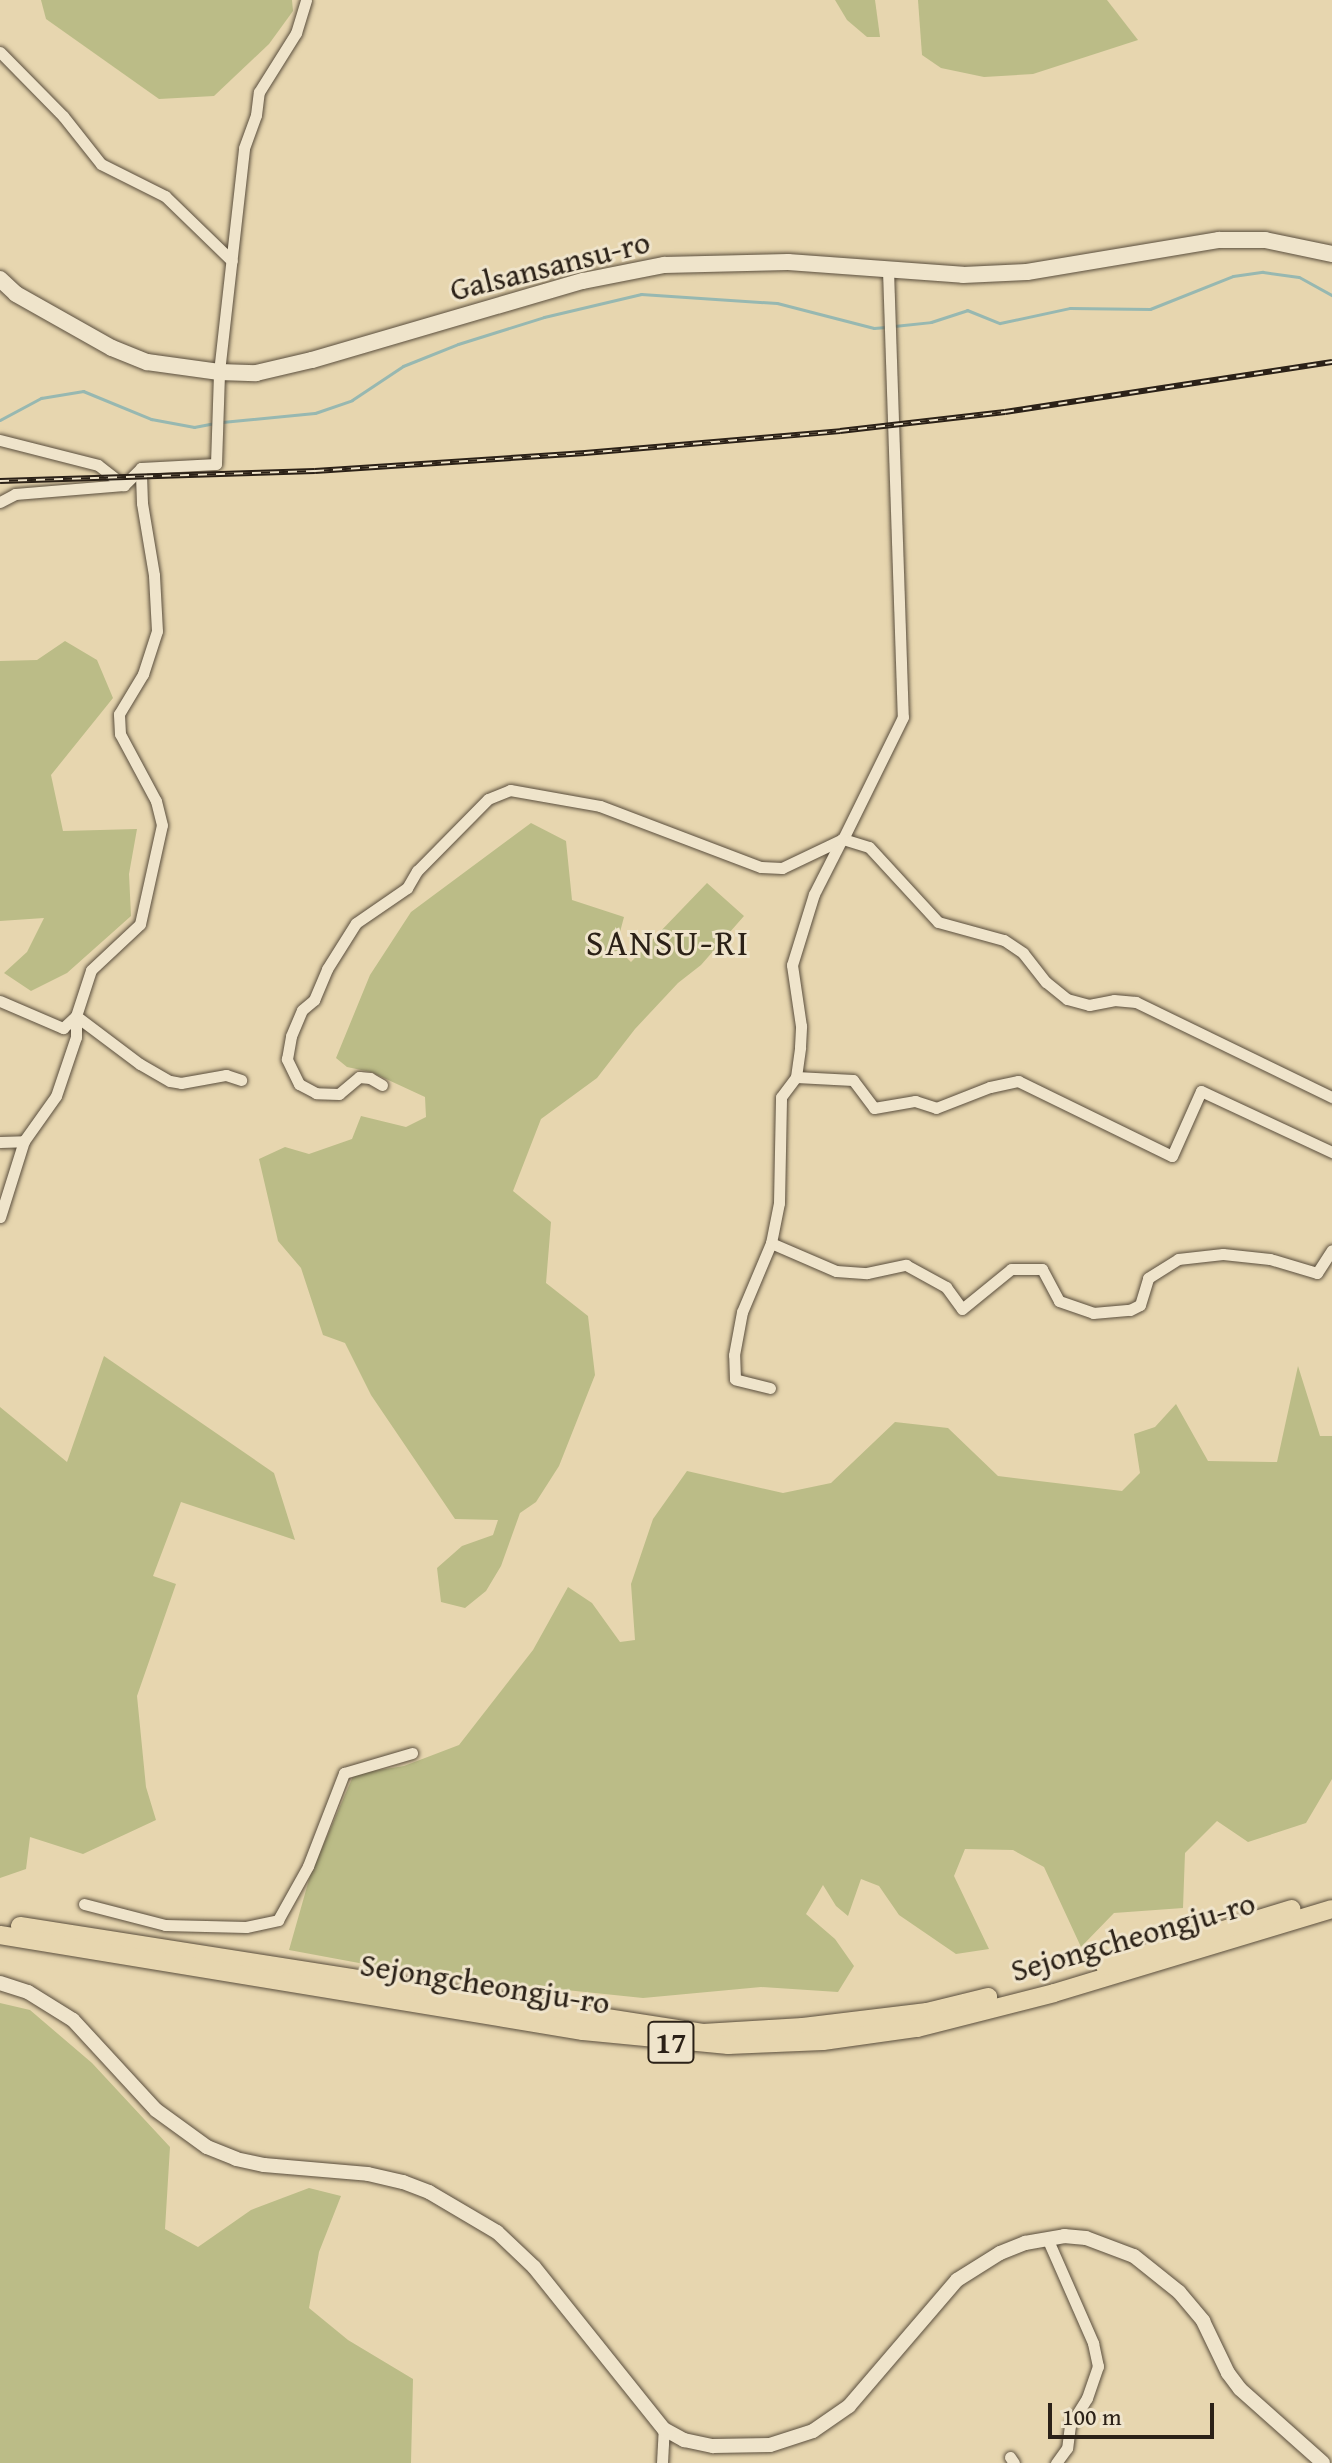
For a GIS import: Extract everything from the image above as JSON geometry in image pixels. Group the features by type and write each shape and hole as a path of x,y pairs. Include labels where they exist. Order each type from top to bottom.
{"highway":[{"name":"Sejongcheongju-ro","path":"0,1923 703,2033 803,2027 927,2012 1057,1981 1332,1897"},
{"name":"Sejongcheongju-ro","path":"0,1935 583,2031 728,2045 823,2041 917,2028 1054,1993 1332,1909"}],"main road":[{"name":"Galsansansu-ro","path":"0,279 16,294 112,348 147,362 219,372 256,373 312,360 583,281 664,265 788,262 963,275 1027,272 1219,240 1265,240 1332,254"}],"street":[{"path":"0,502 15,494 124,485 141,468 216,464 219,372 244,148 256,115 259,92 296,33 306,0"},
{"path":"0,52 63,116 101,164 165,196 232,261"},
{"path":"0,63 14,66"},
{"path":"770,1388 735,1379 734,1355 742,1312 771,1243 779,1203 781,1097 796,1077 801,1026 792,965 814,894 903,717 888,270"},
{"path":"0,440 98,465 124,485"},
{"path":"0,1217 24,1141 56,1096 76,1037 76,1016 91,970 140,924 162,825 156,801 120,734 119,714 143,674 157,631 154,575 142,503 141,468"},
{"path":"382,1085 370,1078 359,1077 339,1094 316,1093 299,1084 287,1059 291,1036 302,1010 314,1000 327,969 356,923 407,888 417,871 488,799 510,790 600,806 761,867 782,868 843,839 869,847 938,922 1004,940 1023,953 1046,982 1067,999 1089,1005 1114,1000 1136,1002 1332,1097"},
{"path":"0,1001 63,1028 76,1016"},
{"path":"76,1016 140,1064 170,1081 181,1083 226,1075 241,1080"},
{"path":"796,1077 853,1080 874,1108 915,1101 936,1108 990,1087 1018,1081 1172,1156 1201,1091 1332,1152"},
{"path":"0,1142 24,1141"},
{"path":"771,1243 836,1271 867,1273 906,1265 946,1287 962,1309 1011,1269 1042,1269 1059,1301 1093,1313 1130,1310 1140,1305 1148,1278 1178,1259 1223,1254 1270,1259 1317,1273 1332,1250"},
{"path":"84,1904 165,1925 246,1927 278,1920 308,1866 344,1773 412,1753"},
{"path":"0,1983 28,1992 73,2020 156,2110 207,2147 236,2159 264,2165 368,2174 403,2182 429,2192 497,2232 534,2267 664,2429 699,2445 770,2445 813,2431 857,2398 957,2280 1000,2253 1047,2238 1086,2238 1111,2245 1157,2272 1193,2306 1240,2389 1323,2463"},
{"path":"1047,2238 1093,2343 1098,2366 1087,2398 1070,2425 1067,2448 1056,2463"},
{"path":"662,2463 664,2429"}],"green space":[{"path":"41,0 292,0 293,11 269,44 214,96 159,99 46,19"},
{"path":"835,0 875,0 880,37 867,37 847,20"},
{"path":"918,0 1107,0 1138,40 1033,74 984,77 941,68 922,55"},
{"path":"65,641 97,660 113,698 51,775 63,831 137,829 129,874 131,916 67,973 31,991 4,973 27,952 44,918 0,921 0,661 37,660"},
{"path":"531,823 566,841 572,900 624,917 616,947 631,962 707,883 744,916 701,965 678,983 635,1029 597,1078 541,1119 513,1191 551,1222 546,1283 588,1316 595,1375 559,1466 536,1502 520,1513 501,1566 486,1591 465,1608 441,1602 437,1568 462,1546 493,1535 498,1520 455,1519 371,1395 345,1343 323,1335 301,1268 278,1241 259,1159 285,1147 309,1154 352,1139 361,1116 406,1127 426,1117 425,1097 371,1072 347,1067 336,1058 370,975 411,912"},
{"path":"104,1356 274,1473 295,1540 181,1502 153,1576 176,1584 137,1696 146,1787 156,1820 83,1854 30,1837 26,1869 0,1878 0,1407 67,1462"},
{"path":"1298,1366 1320,1436 1332,1436 1332,1779 1306,1823 1248,1842 1217,1821 1185,1853 1183,1908 1114,1913 1081,1947 1044,1867 1013,1850 965,1849 954,1876 989,1949 956,1954 899,1915 879,1886 861,1879 848,1916 836,1906 823,1885 806,1914 835,1939 854,1966 838,1992 761,1987 643,1998 429,1976 289,1950 310,1876 354,1774 404,1766 459,1745 533,1650 568,1587 592,1603 620,1642 635,1640 631,1584 653,1519 687,1471 783,1493 831,1483 895,1422 948,1428 998,1476 1122,1491 1140,1473 1134,1434 1155,1427 1176,1404 1208,1461 1277,1462"},
{"path":"0,2003 30,2010 92,2063 170,2147 165,2229 198,2247 251,2210 309,2188 341,2196 319,2252 309,2308 348,2340 413,2379 411,2463 0,2463"}],"waterway":[{"path":"894,326 931,322 967,310 1000,323 1070,308 1150,309 1233,276 1263,272 1299,277 1332,295"},
{"path":"222,422 315,413 352,400 403,366 458,344 544,317 641,294 777,303 874,328 886,327"},
{"path":"0,420 41,398 83,391 151,419 194,427 214,423"}],"railway":[{"path":"0,481 315,471 585,453 840,431 1005,412 1332,362"}],"district":[{"name":"SANSU-RI","path":"668,942"}]}
